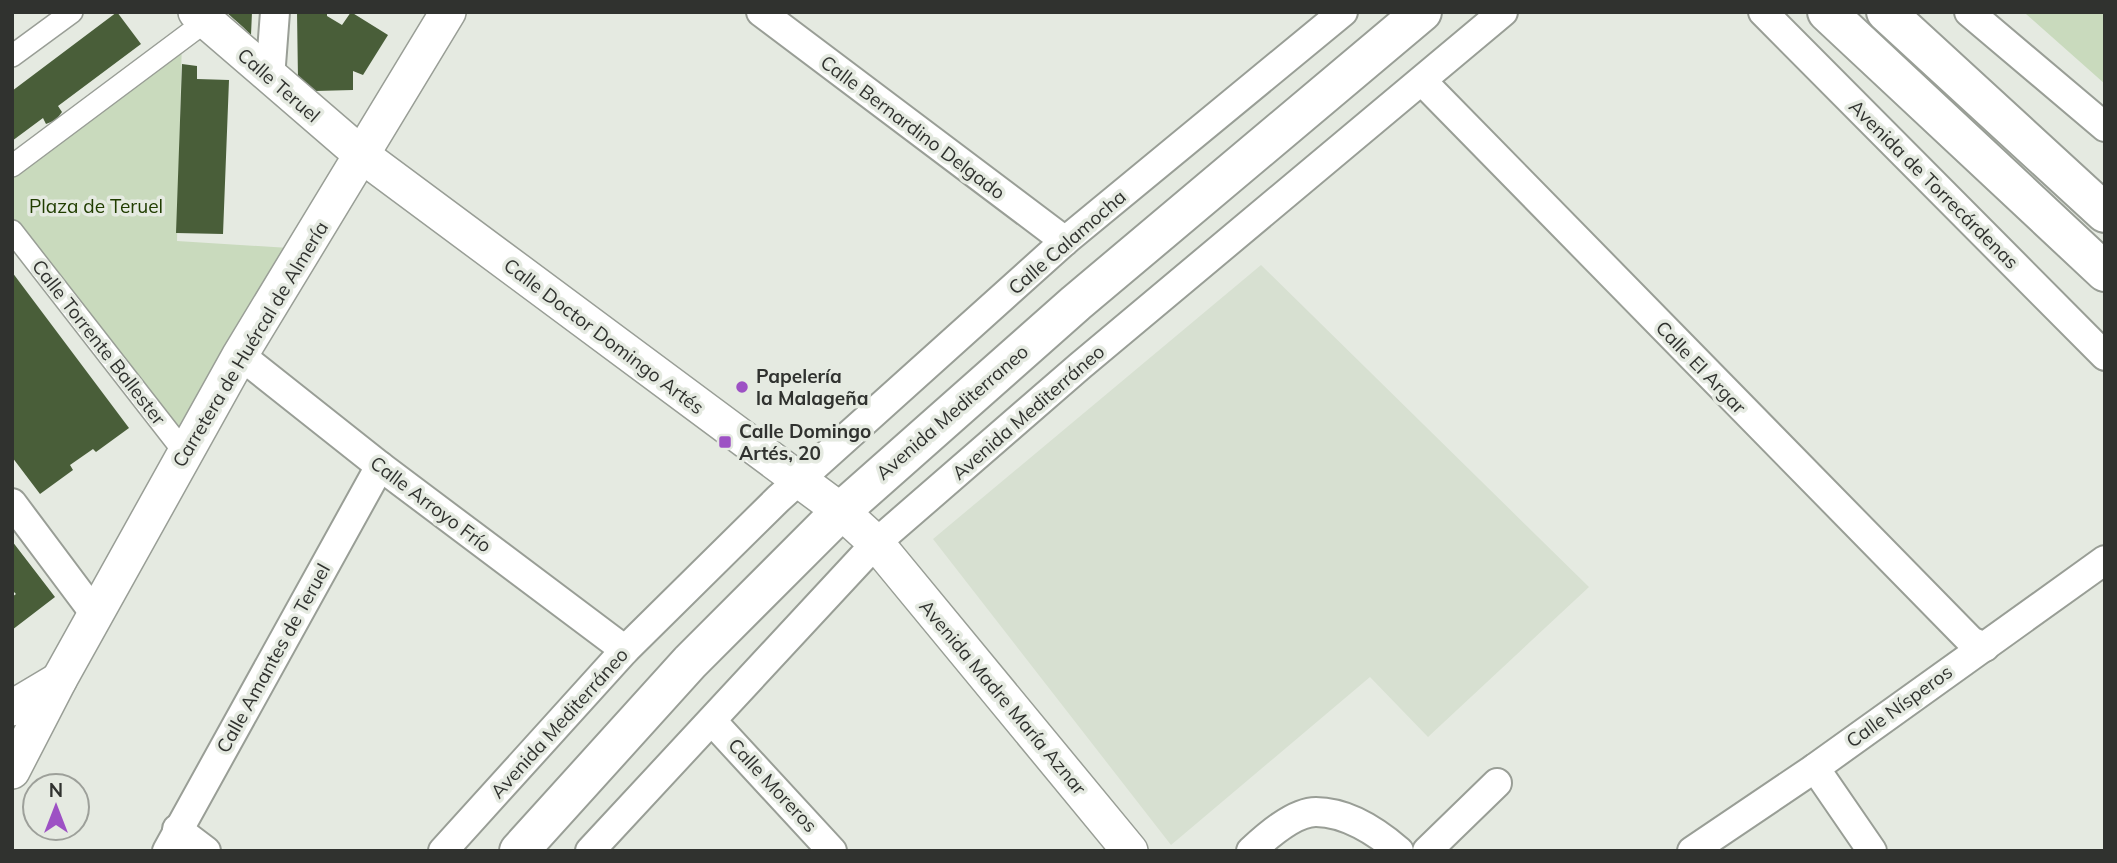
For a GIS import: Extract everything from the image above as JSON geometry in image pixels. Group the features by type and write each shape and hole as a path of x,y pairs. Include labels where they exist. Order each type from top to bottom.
{"main road":[{"name":"Avenida Mediterraneo","path":"519,851 690,662 841,511 1076,303 1422,12"},
{"path":"1827,12 2105,272"},
{"path":"1886,12 2105,213"}],"street":[{"path":"12,56 72,12"},
{"path":"270,78 275,12"},
{"name":"Carretera de Huércal de Almería","path":"12,771 95,614 240,355 448,12"},
{"name":"Calle Bernardino Delgado","path":"761,12 1065,241"},
{"name":"Avenida Mediterráneo","path":"590,851 876,544 1080,366 1503,12"},
{"name":"Avenida de Torrecárdenas","path":"1763,12 2105,356"},
{"path":"1969,12 2105,127"},
{"path":"12,166 201,16"},
{"name":"Calle Teruel","path":"201,16 363,156"},
{"name":"Calle Calamocha","path":"799,480 1065,241 1330,16"},
{"name":"Calle El Argar","path":"1422,81 1971,641 1985,646"},
{"name":"Calle Doctor Domingo Artés","path":"363,156 841,511 876,544"},
{"name":"Calle Torrente Ballester","path":"12,231 185,453"},
{"name":"Calle Arroyo Frío","path":"240,355 380,466 625,650"},
{"name":"Calle Amantes de Teruel","path":"172,840 380,466"},
{"name":"Avenida Mediterráneo","path":"443,851 625,650 799,480"},
{"path":"12,503 95,614"},
{"name":"Avenida Madre María Aznar","path":"876,544 1130,851"},
{"name":"Calle Nísperos","path":"1692,851 1815,768 2105,560"},
{"path":"12,708 59,680"},
{"name":"Calle Moreros","path":"712,720 832,851"},
{"path":"1815,768 1872,851"},
{"path":"1427,851 1497,783"},
{"path":"1251,851 1276,828 1314,812 1355,821 1399,851"},
{"path":"172,840 205,851"}],"shaded area":[{"path":"1261,265 1589,587 1428,737 1370,677 1171,845 933,539"}],"green space":[{"path":"2023,12 2105,12 2105,84 2026,14"},
{"name":"Plaza de Teruel","path":"182,38 177,241 305,249 185,453 12,231 12,166"}],"building":[{"path":"117,12 141,44 58,106 62,112 56,120 46,124 43,118 12,141 12,91"},
{"path":"226,12 252,12 251,35 243,27"},
{"path":"297,12 327,12 327,16 342,25 351,12 388,35 363,75 353,71 353,90 315,91 298,80"},
{"path":"182,64 197,66 197,79 229,80 223,234 176,233"},
{"path":"12,272 129,428 96,452 93,449 70,465 73,470 40,494 12,457"},
{"path":"12,541 55,597 12,630 12,597 16,594 12,590"}],"place":[{"name":"Papelería la Malageña","path":"742,387"},
{"name":"Calle Domingo Artés, 20","path":"725,442"}]}
